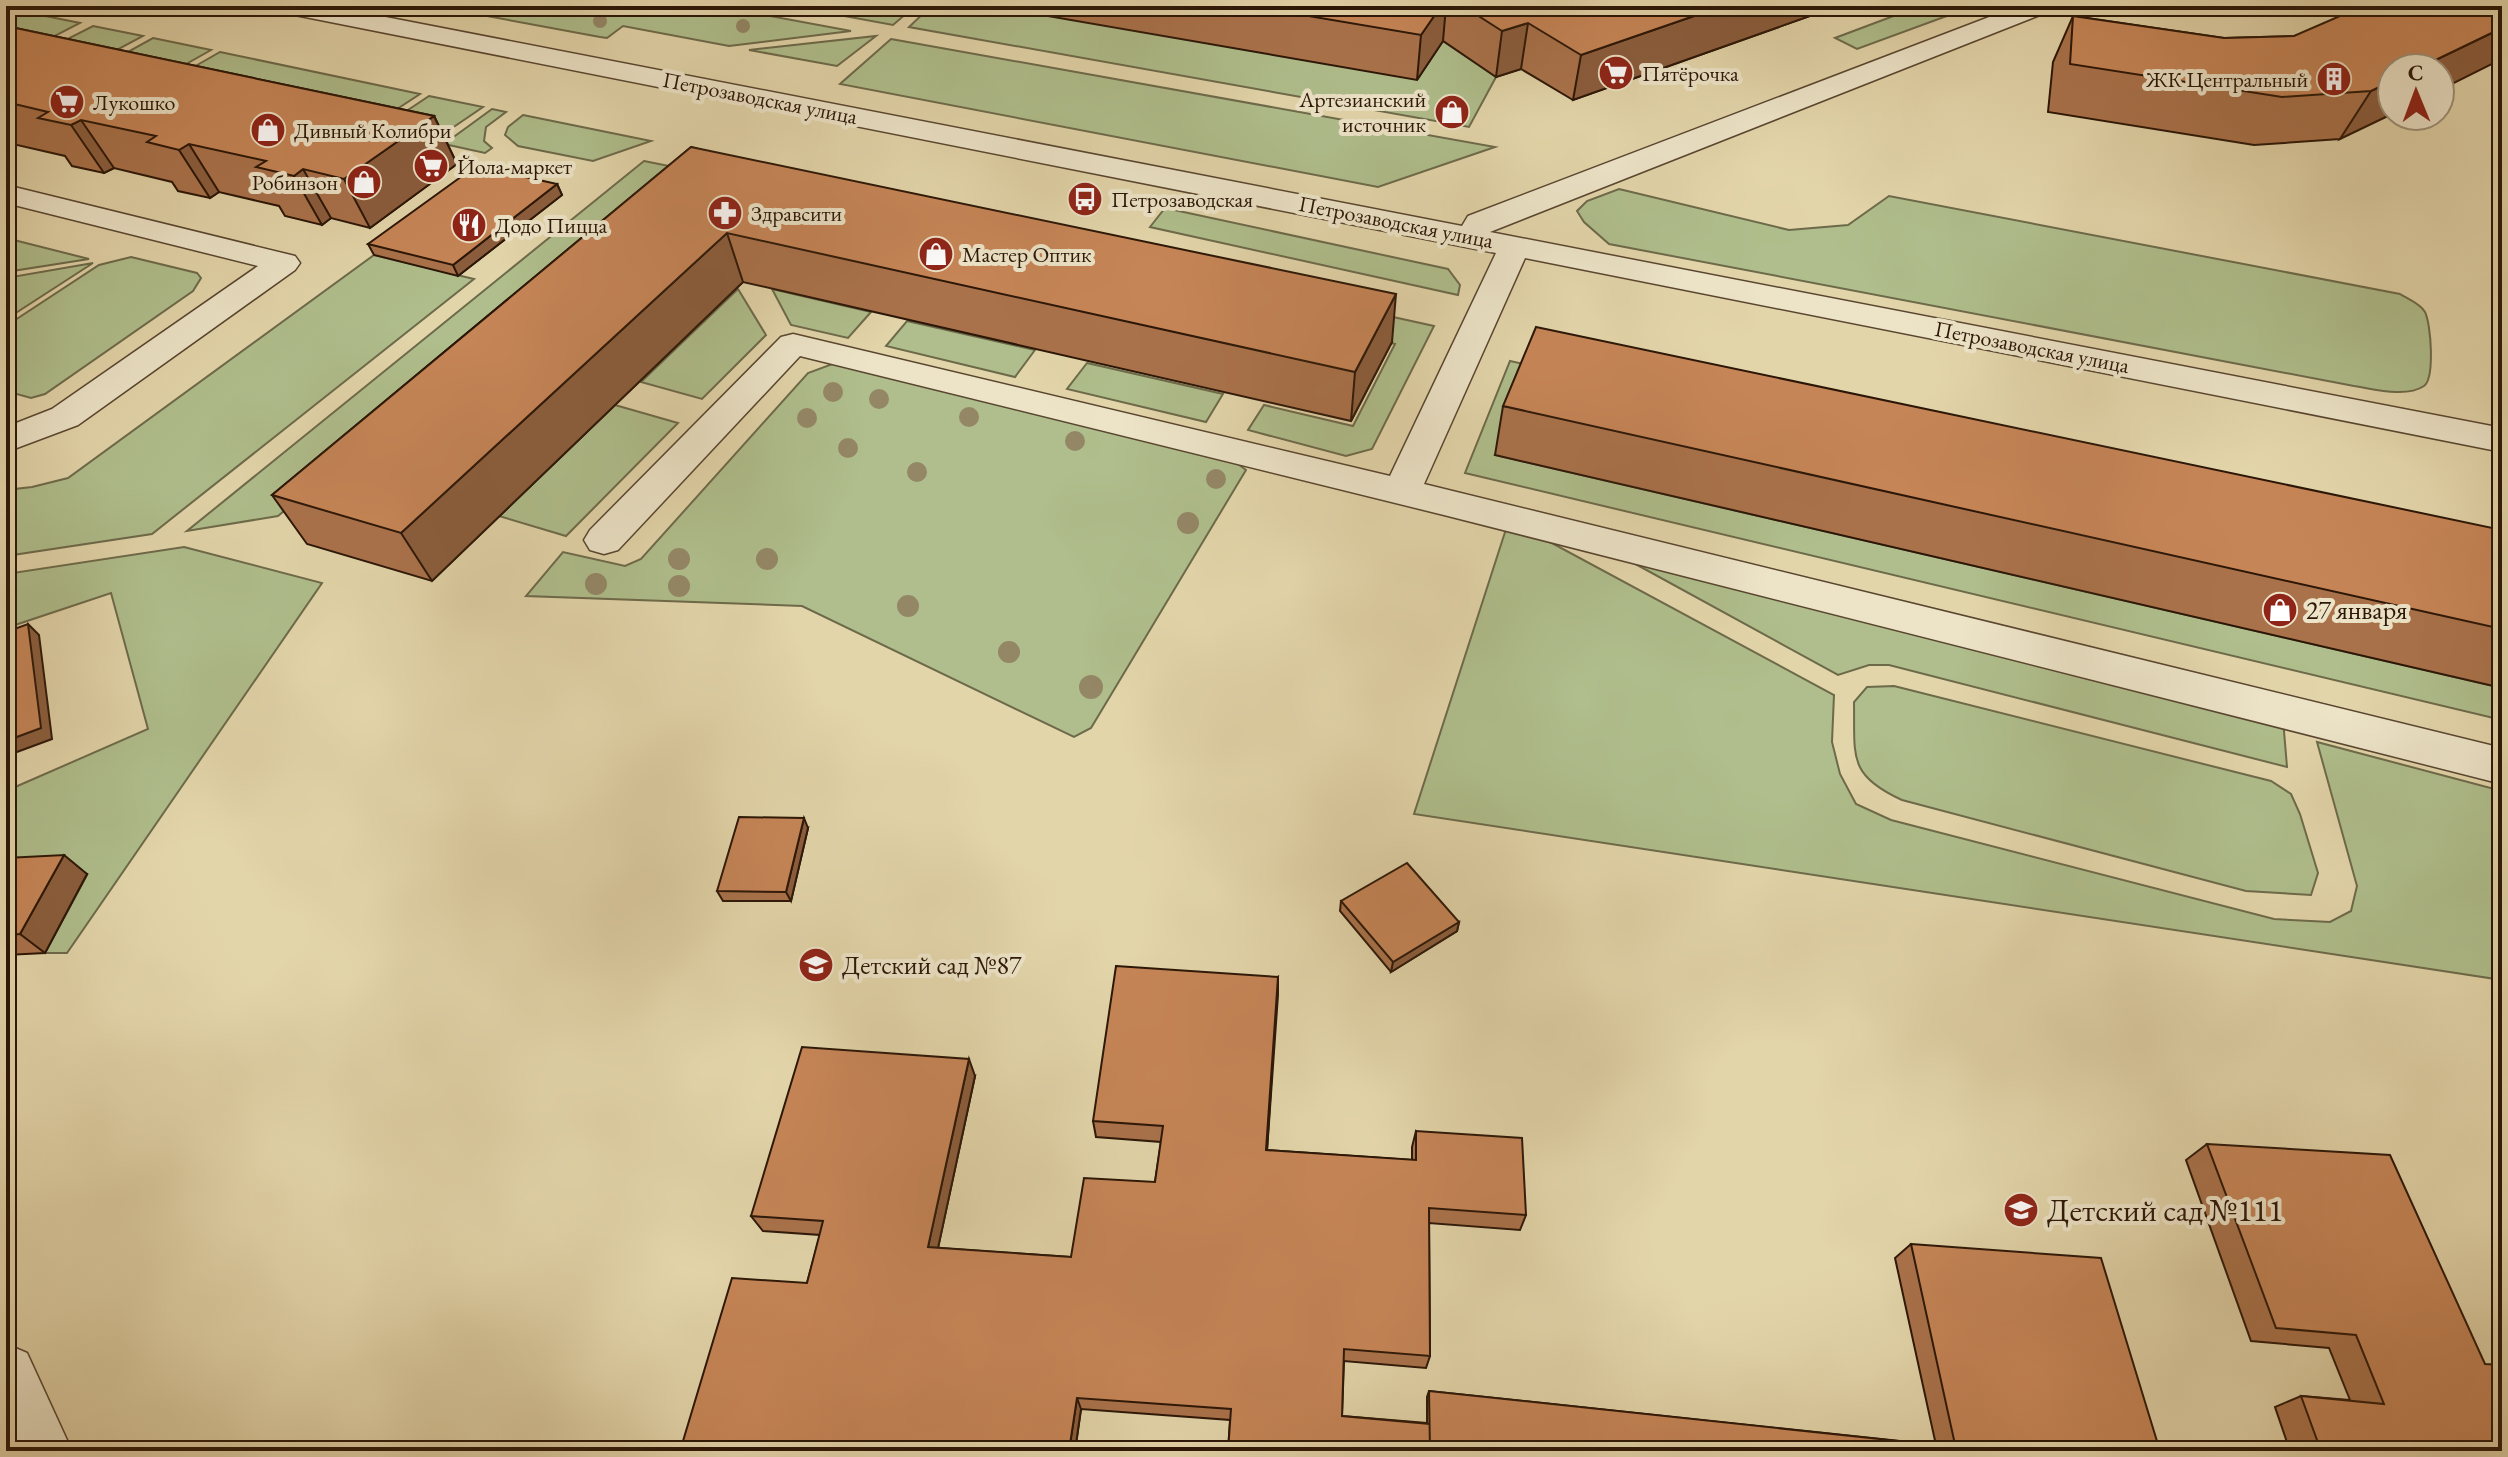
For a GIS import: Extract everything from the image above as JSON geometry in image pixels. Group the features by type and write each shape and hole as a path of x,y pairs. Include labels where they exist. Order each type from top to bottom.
{"street":[{"name":"Петрозаводская улица","path":"290,6 2502,440"},
{"path":"1472,237 1479,223 2041,6"},
{"path":"6,194 284,263 65,417 6,440"},
{"path":"1402,491 1515,246"},
{"path":"604,540 793,344 1402,491 2502,766"}],"green space":[{"path":"433,6 717,6 851,31 729,46 623,26 607,38"},
{"path":"790,6 915,6 893,25"},
{"path":"931,6 1003,6 1443,41 1496,77 1469,127 909,27"},
{"path":"1920,6 1974,6 1857,49 1835,38"},
{"path":"6,8 80,23 20,54 6,51"},
{"path":"93,26 143,36 85,67 34,56"},
{"path":"876,36 837,66 749,50"},
{"path":"153,38 211,50 154,82 95,70"},
{"path":"891,39 1495,147 1378,187 840,84"},
{"path":"220,52 420,94 368,128 164,84"},
{"path":"429,96 483,107 433,141 378,130"},
{"path":"492,109 506,112 486,127 484,141 492,148 485,153 444,144"},
{"path":"523,115 651,141 593,161 518,146 505,135 508,127"},
{"path":"644,161 689,170 278,516 187,531"},
{"path":"1619,189 1789,230 1848,225 1889,196 2400,294 2425,312 2430,339 2430,373 2424,386 2417,390 2380,390 1609,244 1584,222 1577,211 1587,201"},
{"path":"1165,208 1448,269 1460,285 1458,295 1150,227"},
{"path":"6,238 89,259 6,272"},
{"path":"374,255 474,279 152,534 6,556 6,490 68,478"},
{"path":"131,257 197,273 201,278 193,291 45,394 31,398 6,391 6,326 99,265"},
{"path":"93,263 8,318 6,318 6,278"},
{"path":"738,289 766,335 702,399 641,382"},
{"path":"772,289 871,312 848,338 791,325"},
{"path":"1325,302 1434,326 1372,449 1346,456 1248,430 1264,405 1353,426 1395,344 1312,324"},
{"path":"907,321 1035,350 1015,377 886,346"},
{"path":"1510,361 1580,376 1495,455 2502,688 2502,720 1465,473"},
{"path":"835,363 1230,458 1246,470 1091,728 1074,737 802,606 526,596 563,552 625,566 641,559 808,373"},
{"path":"1087,363 1223,394 1206,422 1067,389"},
{"path":"615,405 678,423 566,536 499,516"},
{"path":"1507,526 1537,535 1834,695 1832,742 1840,774 1856,804 1891,820 2274,919 2330,922 2351,911 2357,886 2317,742 2502,791 2502,980 1414,814"},
{"path":"184,547 322,583 67,953 45,953 87,875 6,879 6,791 148,729 111,593 6,628 6,574"},
{"path":"1619,555 2283,719 2287,767 1889,665 1869,665 1838,675"},
{"path":"1894,686 2271,781 2291,794 2300,814 2318,873 2311,895 2246,891 1902,800 1884,791 1871,782 1858,762 1854,702 1867,687"}],"building":[{"path":"1250,6 1441,6 1421,35"},
{"path":"1463,6 1723,6 1581,55 1528,23 1502,31"},
{"path":"2363,6 2502,6 2502,28 2452,52 2376,52 2376,89 2371,91 2282,97 2070,64 2073,16 2224,38 2294,36"},
{"path":"6,26 434,116 344,179 303,169 294,176 256,167 266,161 189,144 179,150 147,142 156,136 81,120 71,125 38,118 48,112 6,102"},
{"path":"691,147 1396,294 1355,372 727,233 401,533 272,495"},
{"name":"Додо Пицца","path":"476,166 557,184 453,265 368,244"},
{"path":"1536,327 2502,530 2502,629 1503,406"},
{"path":"28,624 41,728 6,741 6,632"},
{"path":"739,817 804,818 786,892 717,891"},
{"path":"64,855 20,934 6,935 6,858"},
{"path":"1407,863 1459,922 1393,962 1341,901"},
{"path":"1116,966 1278,977 1266,1150 1416,1160 1416,1131 1522,1138 1526,1215 1429,1208 1430,1356 1344,1349 1342,1416 1430,1424 1430,1451 1228,1451 1231,1409 1077,1398 1069,1451 680,1451 732,1278 807,1283 823,1221 751,1216 802,1047 969,1059 928,1247 1071,1257 1084,1178 1155,1182 1163,1126 1093,1121"},
{"path":"2207,1144 2390,1155 2485,1364 2502,1365 2502,1451 2321,1451 2301,1396 2384,1404 2356,1335 2276,1328"},
{"path":"1911,1244 2101,1258 2160,1451 1956,1449"},
{"path":"1429,1391 1946,1446 1947,1451 1430,1451"}],"place":[{"name":"Пятёрочка","path":"1616,73"},
{"name":"ЖК Центральный","path":"2334,79"},
{"name":"Лукошко","path":"67,102"},
{"name":"Артезианский источник","path":"1452,112"},
{"name":"Дивный Колибри","path":"268,130"},
{"name":"Йола-маркет","path":"431,166"},
{"name":"Робинзон","path":"364,182"},
{"name":"Петрозаводская","path":"1085,199"},
{"name":"Здравсити","path":"725,213"},
{"name":"Додо Пицца","path":"469,225"},
{"name":"Мастер Оптик","path":"936,254"},
{"name":"27 января","path":"2280,610"},
{"name":"Детский сад №87","path":"816,965"},
{"name":"Детский сад №111","path":"2021,1210"}]}
